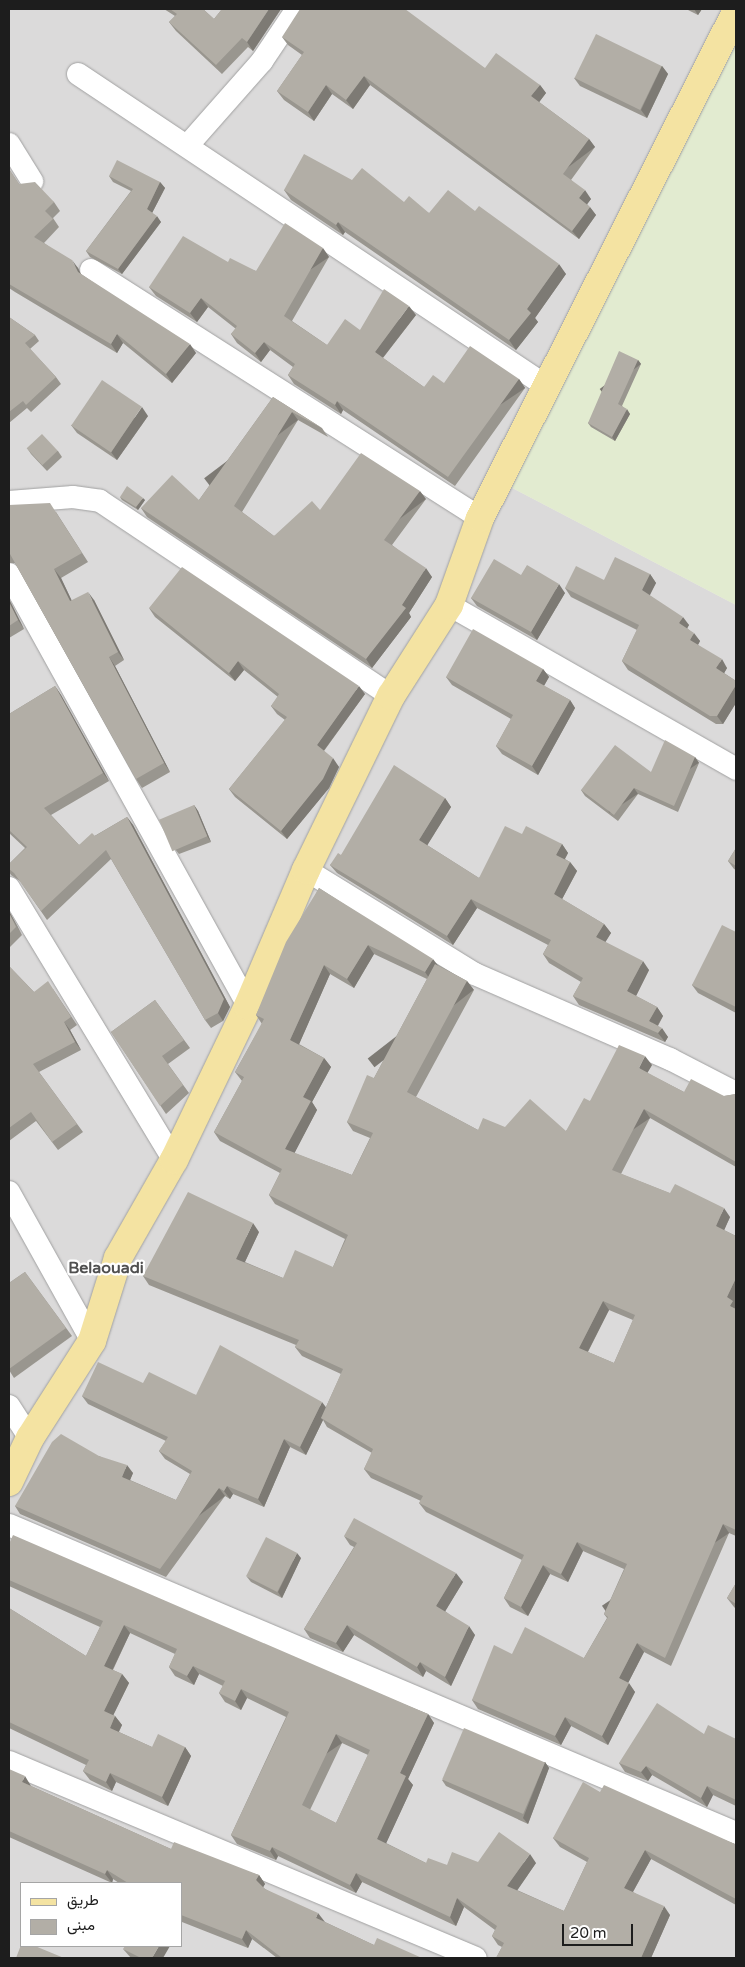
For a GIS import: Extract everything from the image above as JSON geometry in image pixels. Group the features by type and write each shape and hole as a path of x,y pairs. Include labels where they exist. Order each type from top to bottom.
{"main road":[{"path":"9,1482 30,1438 92,1341 118,1258 174,1160 248,1006 306,870 391,696 449,605 480,518 736,12"}],"street":[{"path":"188,145 262,61 297,9"},
{"path":"78,74 188,145 546,386"},
{"path":"9,144 32,181"},
{"path":"91,270 480,518"},
{"path":"9,502 73,497 100,501 391,696"},
{"path":"9,574 248,1006"},
{"path":"449,605 736,769"},
{"path":"306,870 475,974 670,1058 736,1093"},
{"path":"9,888 174,1160"},
{"path":"9,1192 92,1341"},
{"path":"9,1406 30,1438"},
{"path":"9,1525 736,1833"},
{"path":"9,1762 476,1958"}],"shaded area":[{"path":"9,9 732,9 499,481 736,605 736,1958 9,1958"}],"green space":[{"path":"736,14 736,605 499,481"}],"building":[{"path":"170,9 203,9 214,19 222,9 269,9 247,42 242,38 216,65 169,22 177,14"},
{"path":"300,9 405,9 485,68 496,53 540,85 531,96 589,139 563,174 585,190 579,198 590,207 572,231 364,76 346,100 326,85 308,112 277,91 304,52 282,37"},
{"path":"596,34 662,66 640,110 575,78"},
{"path":"304,154 352,180 362,168 404,202 409,196 429,213 448,190 475,211 479,206 559,264 527,309 531,313 509,340 338,222 336,225 284,190"},
{"path":"117,160 160,182 147,209 157,216 118,269 86,251 133,189 109,176"},
{"path":"9,169 19,184 35,182 54,202 45,211 53,219 34,237 72,260 78,272 190,344 166,374 117,334 111,344 9,284"},
{"path":"285,223 323,248 284,316 327,345 345,319 360,330 384,289 409,306 375,352 424,387 433,375 444,383 470,346 519,379 448,477 337,401 335,405 288,375 295,364 264,342 255,353 231,334 237,326 201,298 190,313 149,287 183,236 228,262 230,258 256,271"},
{"path":"9,317 35,335 25,343 56,377 26,405 23,401 9,412"},
{"path":"619,351 638,360 618,404 627,409 612,437 588,423"},
{"path":"102,380 142,407 111,452 71,426"},
{"path":"273,397 322,428 292,412 234,506 274,536 312,501 320,510 361,453 420,491 384,540 426,568 402,605 406,608 366,659 141,508 172,475 199,500"},
{"path":"42,434 58,451 42,465 27,448"},
{"path":"127,486 143,498 136,507 120,497"},
{"path":"50,503 82,553 54,569 70,601 88,592 118,652 109,657 164,763 136,779 9,554 9,505"},
{"path":"615,557 650,574 642,590 683,617 679,623 694,633 690,640 722,659 716,668 736,681 736,685 717,716 710,716 622,661 639,625 565,588 576,566 604,580"},
{"path":"494,559 521,575 527,565 559,584 531,632 471,598"},
{"path":"182,567 359,686 317,745 333,758 323,779 281,831 229,789 287,717 271,706 279,694 238,661 229,673 149,608"},
{"path":"9,602 18,620 9,626"},
{"path":"473,629 543,669 536,681 570,700 532,766 496,746 513,715 446,677"},
{"path":"55,686 103,773 44,808 79,845 92,833 95,836 127,817 224,999 218,1013 205,1020 106,850 41,911 14,873 9,869 9,864 27,847 9,830 9,714"},
{"path":"665,740 695,757 674,806 634,788 614,815 581,790 615,745 651,772"},
{"path":"394,765 445,798 419,840 479,878 505,826 522,834 526,826 562,844 556,855 570,862 554,894 604,924 596,937 643,961 627,991 657,1007 649,1021 662,1028 658,1033 573,996 583,978 543,954 551,940 471,899 447,936 330,865 338,853 341,855"},
{"path":"194,805 207,836 172,851 159,820"},
{"path":"736,848 736,866 728,861"},
{"path":"319,888 433,959 425,972 368,945 347,979 324,965 290,1040 324,1058 303,1097 311,1101 285,1149 352,1175 373,1133 347,1122 367,1075 374,1078 435,964 467,981 407,1092 478,1130 483,1118 505,1127 530,1099 566,1131 584,1098 590,1101 619,1045 645,1056 639,1068 684,1092 691,1079 724,1096 736,1094 736,1162 644,1109 612,1170 670,1193 675,1184 724,1208 716,1226 736,1236 736,1278 727,1297 733,1301 730,1306 736,1309 736,1530 723,1524 665,1658 637,1643 619,1678 629,1683 602,1736 565,1717 555,1736 472,1700 494,1645 512,1654 525,1627 584,1658 608,1617 604,1614 627,1564 577,1542 561,1574 543,1565 521,1607 504,1598 524,1555 419,1503 423,1496 364,1469 373,1449 321,1418 343,1369 295,1347 299,1340 143,1276 188,1192 253,1223 236,1259 283,1278 295,1250 333,1267 348,1235 269,1195 282,1169 214,1132 244,1077 235,1072 264,1019 256,1015 286,942","holes":["603,1301 635,1315 614,1363 579,1348"]},
{"path":"9,913 16,927 9,934"},
{"path":"722,925 736,932 736,1007 692,985"},
{"path":"9,966 34,992 48,981 71,1017 64,1022 75,1042 33,1064 77,1124 52,1142 31,1112 9,1128"},
{"path":"155,1000 184,1040 162,1056 183,1085 160,1106 111,1032"},
{"path":"25,1272 66,1328 9,1369 9,1283"},
{"path":"220,1345 322,1402 300,1447 284,1439 258,1499 227,1486 224,1491 219,1488 160,1569 15,1506 52,1442 61,1434 99,1456 127,1465 122,1477 176,1500 192,1471 159,1451 168,1437 82,1396 98,1362 143,1383 149,1372 196,1395"},
{"path":"354,1518 456,1573 436,1606 469,1626 445,1677 420,1662 417,1667 347,1625 336,1643 304,1629 357,1543 344,1536"},
{"path":"13,1535 428,1714 400,1773 406,1776 377,1839 426,1863 428,1858 447,1865 452,1852 478,1862 499,1832 530,1854 507,1886 564,1911 589,1858 553,1838 583,1782 600,1792 604,1785 735,1844 736,1842 736,1899 645,1850 624,1888 664,1906 641,1958 496,1958 504,1943 492,1936 497,1926 457,1898 450,1917 356,1873 350,1885 272,1847 270,1851 231,1835 289,1712 241,1689 235,1701 219,1693 225,1681 193,1666 187,1676 169,1667 177,1649 124,1625 104,1666 122,1674 104,1711 115,1716 110,1728 152,1747 158,1734 185,1747 162,1797 110,1773 106,1782 83,1771 89,1760 9,1722 9,1608 86,1656 103,1621 9,1580 9,1544","holes":["336,1734 370,1750 336,1823 302,1805"]},
{"path":"266,1537 297,1553 277,1592 246,1576"},
{"path":"736,1583 736,1604 727,1598"},
{"path":"657,1703 704,1734 708,1725 736,1739 736,1800 707,1786 701,1798 646,1766 641,1772 619,1763"},
{"path":"464,1728 545,1762 523,1814 442,1780"},
{"path":"9,1769 25,1776 22,1782 171,1849 174,1842 259,1875 256,1880 265,1889 318,1913 316,1918 374,1945 377,1938 422,1958 282,1958 246,1930 242,1939 182,1915 182,1882 126,1882 107,1870 105,1874 9,1831"},
{"path":"20,1947 37,1947 64,1958 16,1958"},
{"path":"124,1947 158,1947 152,1958 141,1958 123,1949"}],"district":[{"name":"Belaouadi","path":"106,1268"}]}
